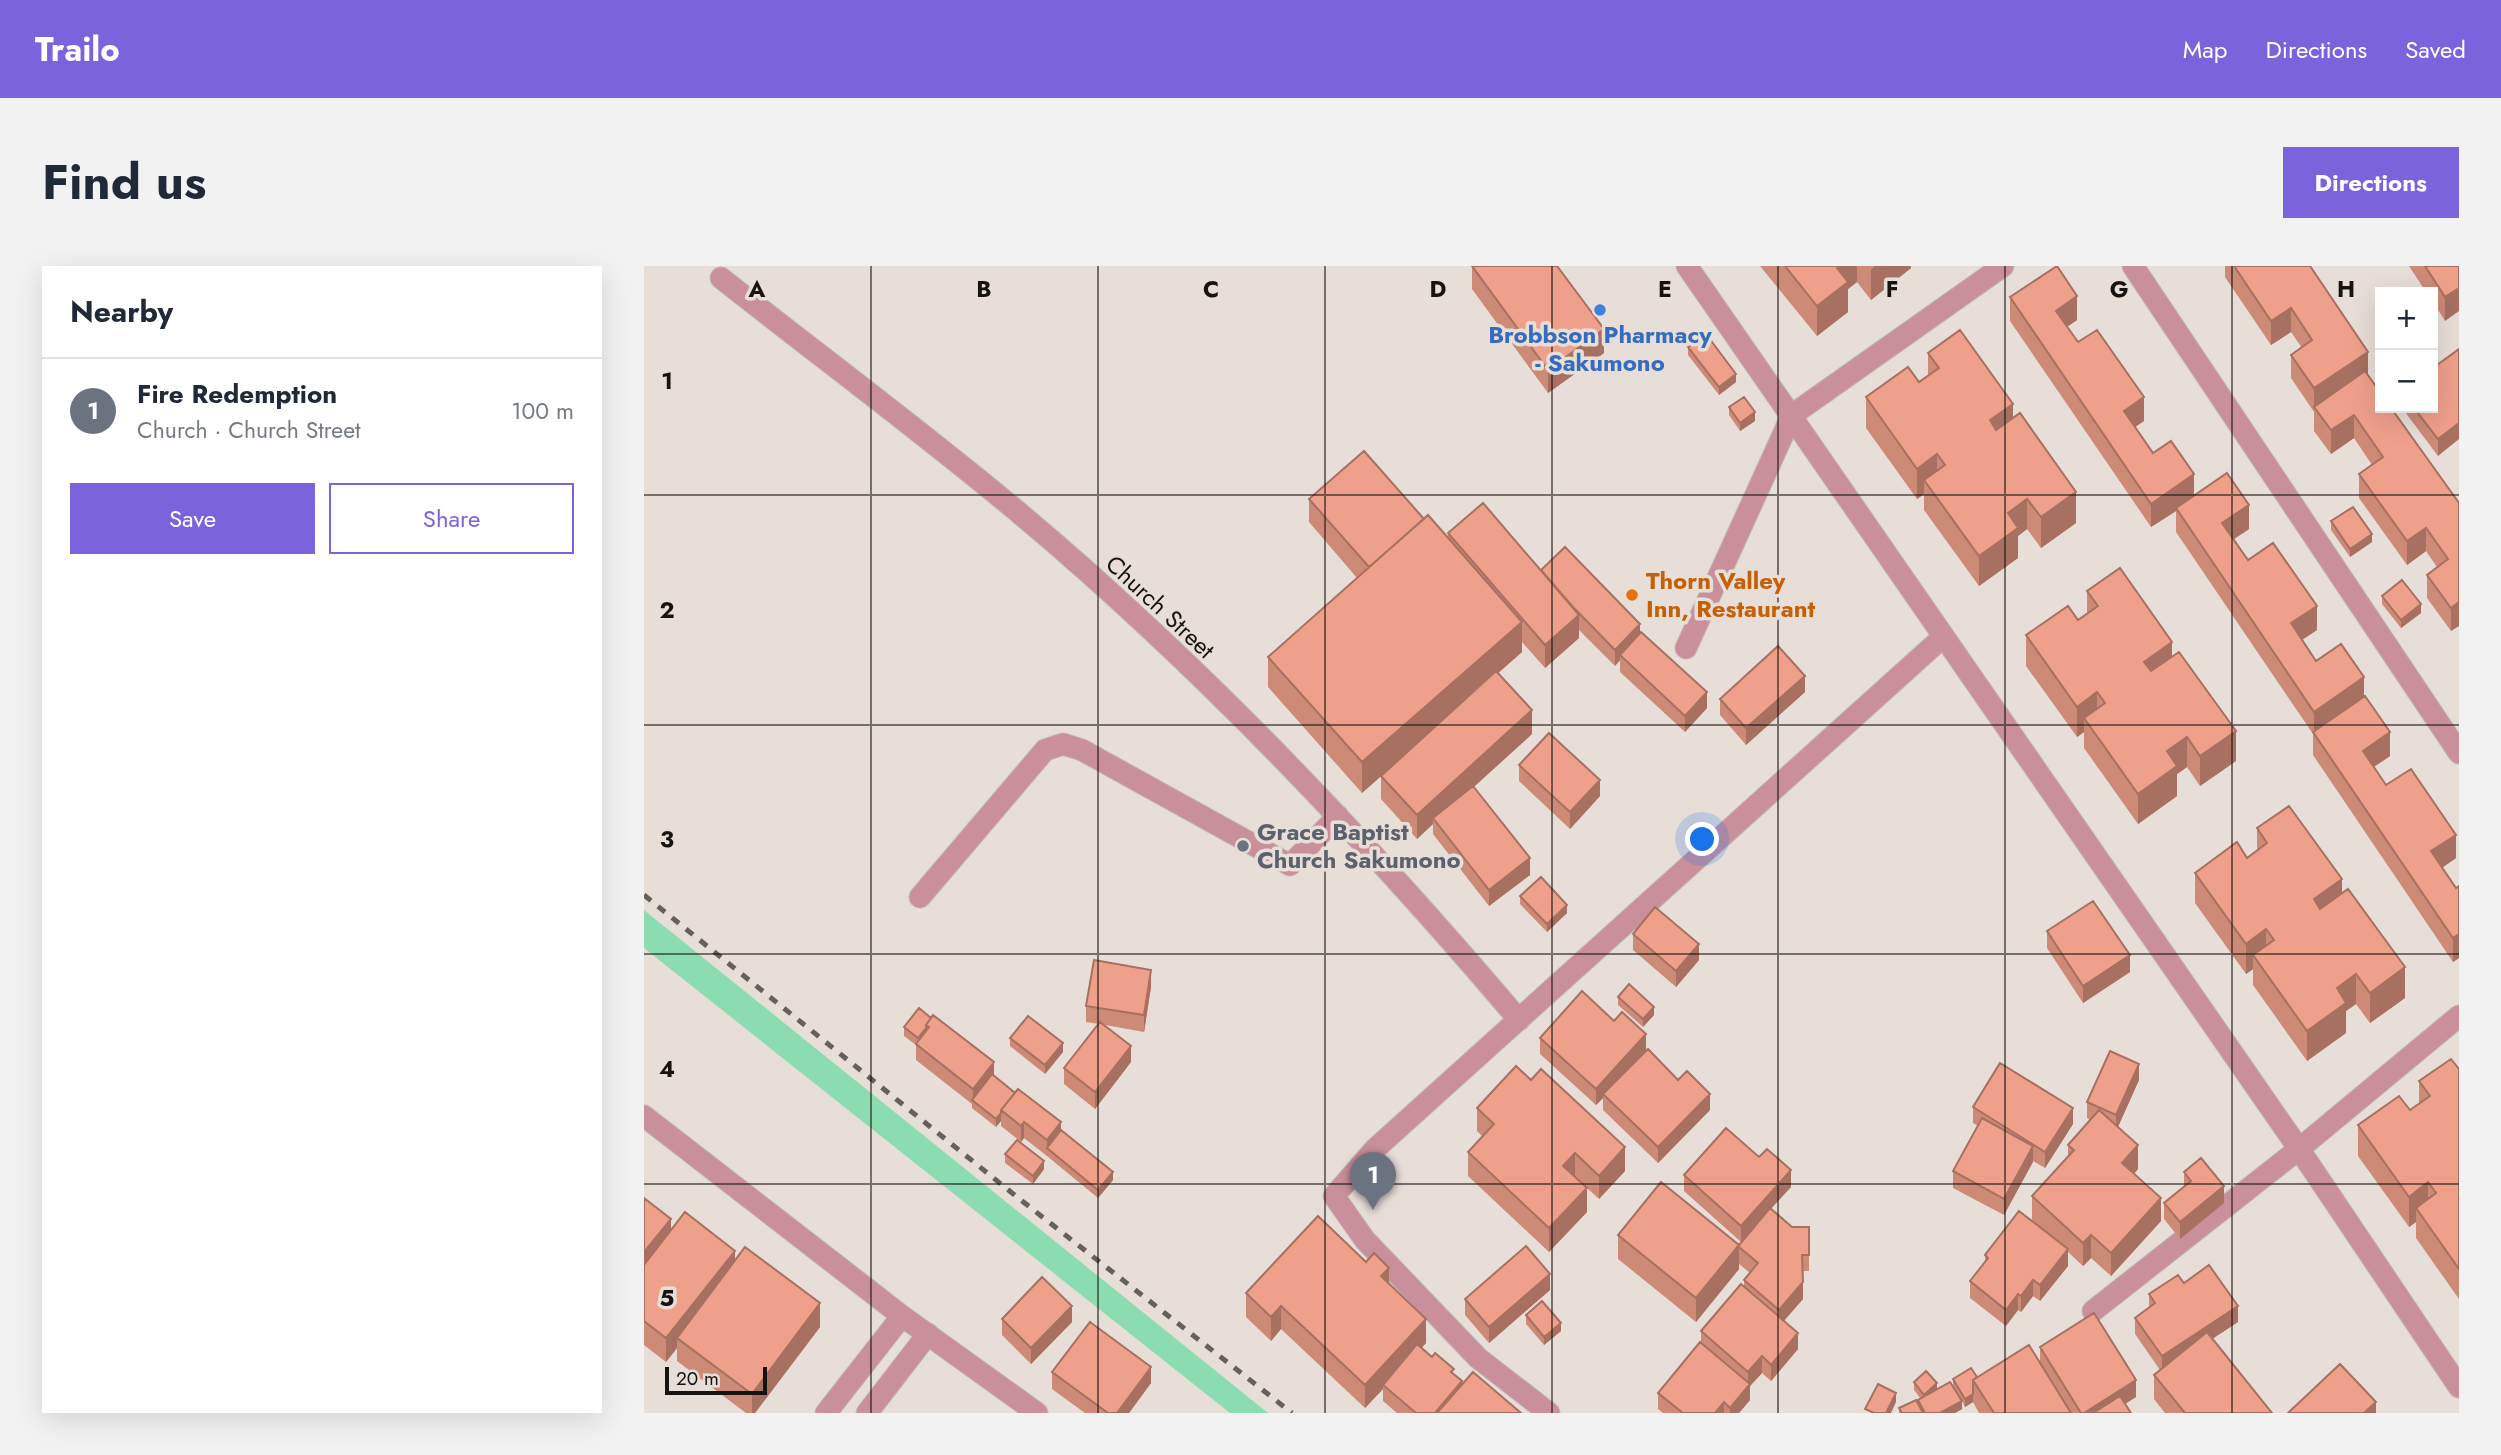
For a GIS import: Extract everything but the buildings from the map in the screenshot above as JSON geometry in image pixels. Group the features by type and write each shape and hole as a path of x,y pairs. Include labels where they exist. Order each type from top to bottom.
{"street":[{"path":"1687,266 2299,1149 2459,1387"},
{"path":"1686,648 1792,415 2003,266"},
{"path":"2133,266 2459,753"},
{"name":"Church Street","path":"721,278 1007,503 1160,640 1338,816 1421,904 1519,1020"},
{"path":"1549,1413 1478,1358 1365,1240 1334,1196 1375,1149 1943,638"},
{"path":"920,897 1045,750 1063,744 1082,750 1290,865 1338,816"},
{"path":"2093,1311 2299,1149 2459,1016"},
{"path":"644,1116 902,1316 1037,1413"},
{"path":"826,1413 902,1316"},
{"path":"867,1413 928,1334"}],"green space":[{"path":"644,910 1268,1413 1230,1413 644,948"}],"railway":[{"path":"644,895 1017,1197 1292,1413"}],"place":[{"name":"Brobbson Pharmacy - Sakumono","path":"1600,310"},
{"name":"Thorn Valley Inn, Restaurant","path":"1632,595"},
{"name":"Grace Baptist Church Sakumono","path":"1243,846"},
{"name":"Fire Redemption","path":"1373,1210"}]}
